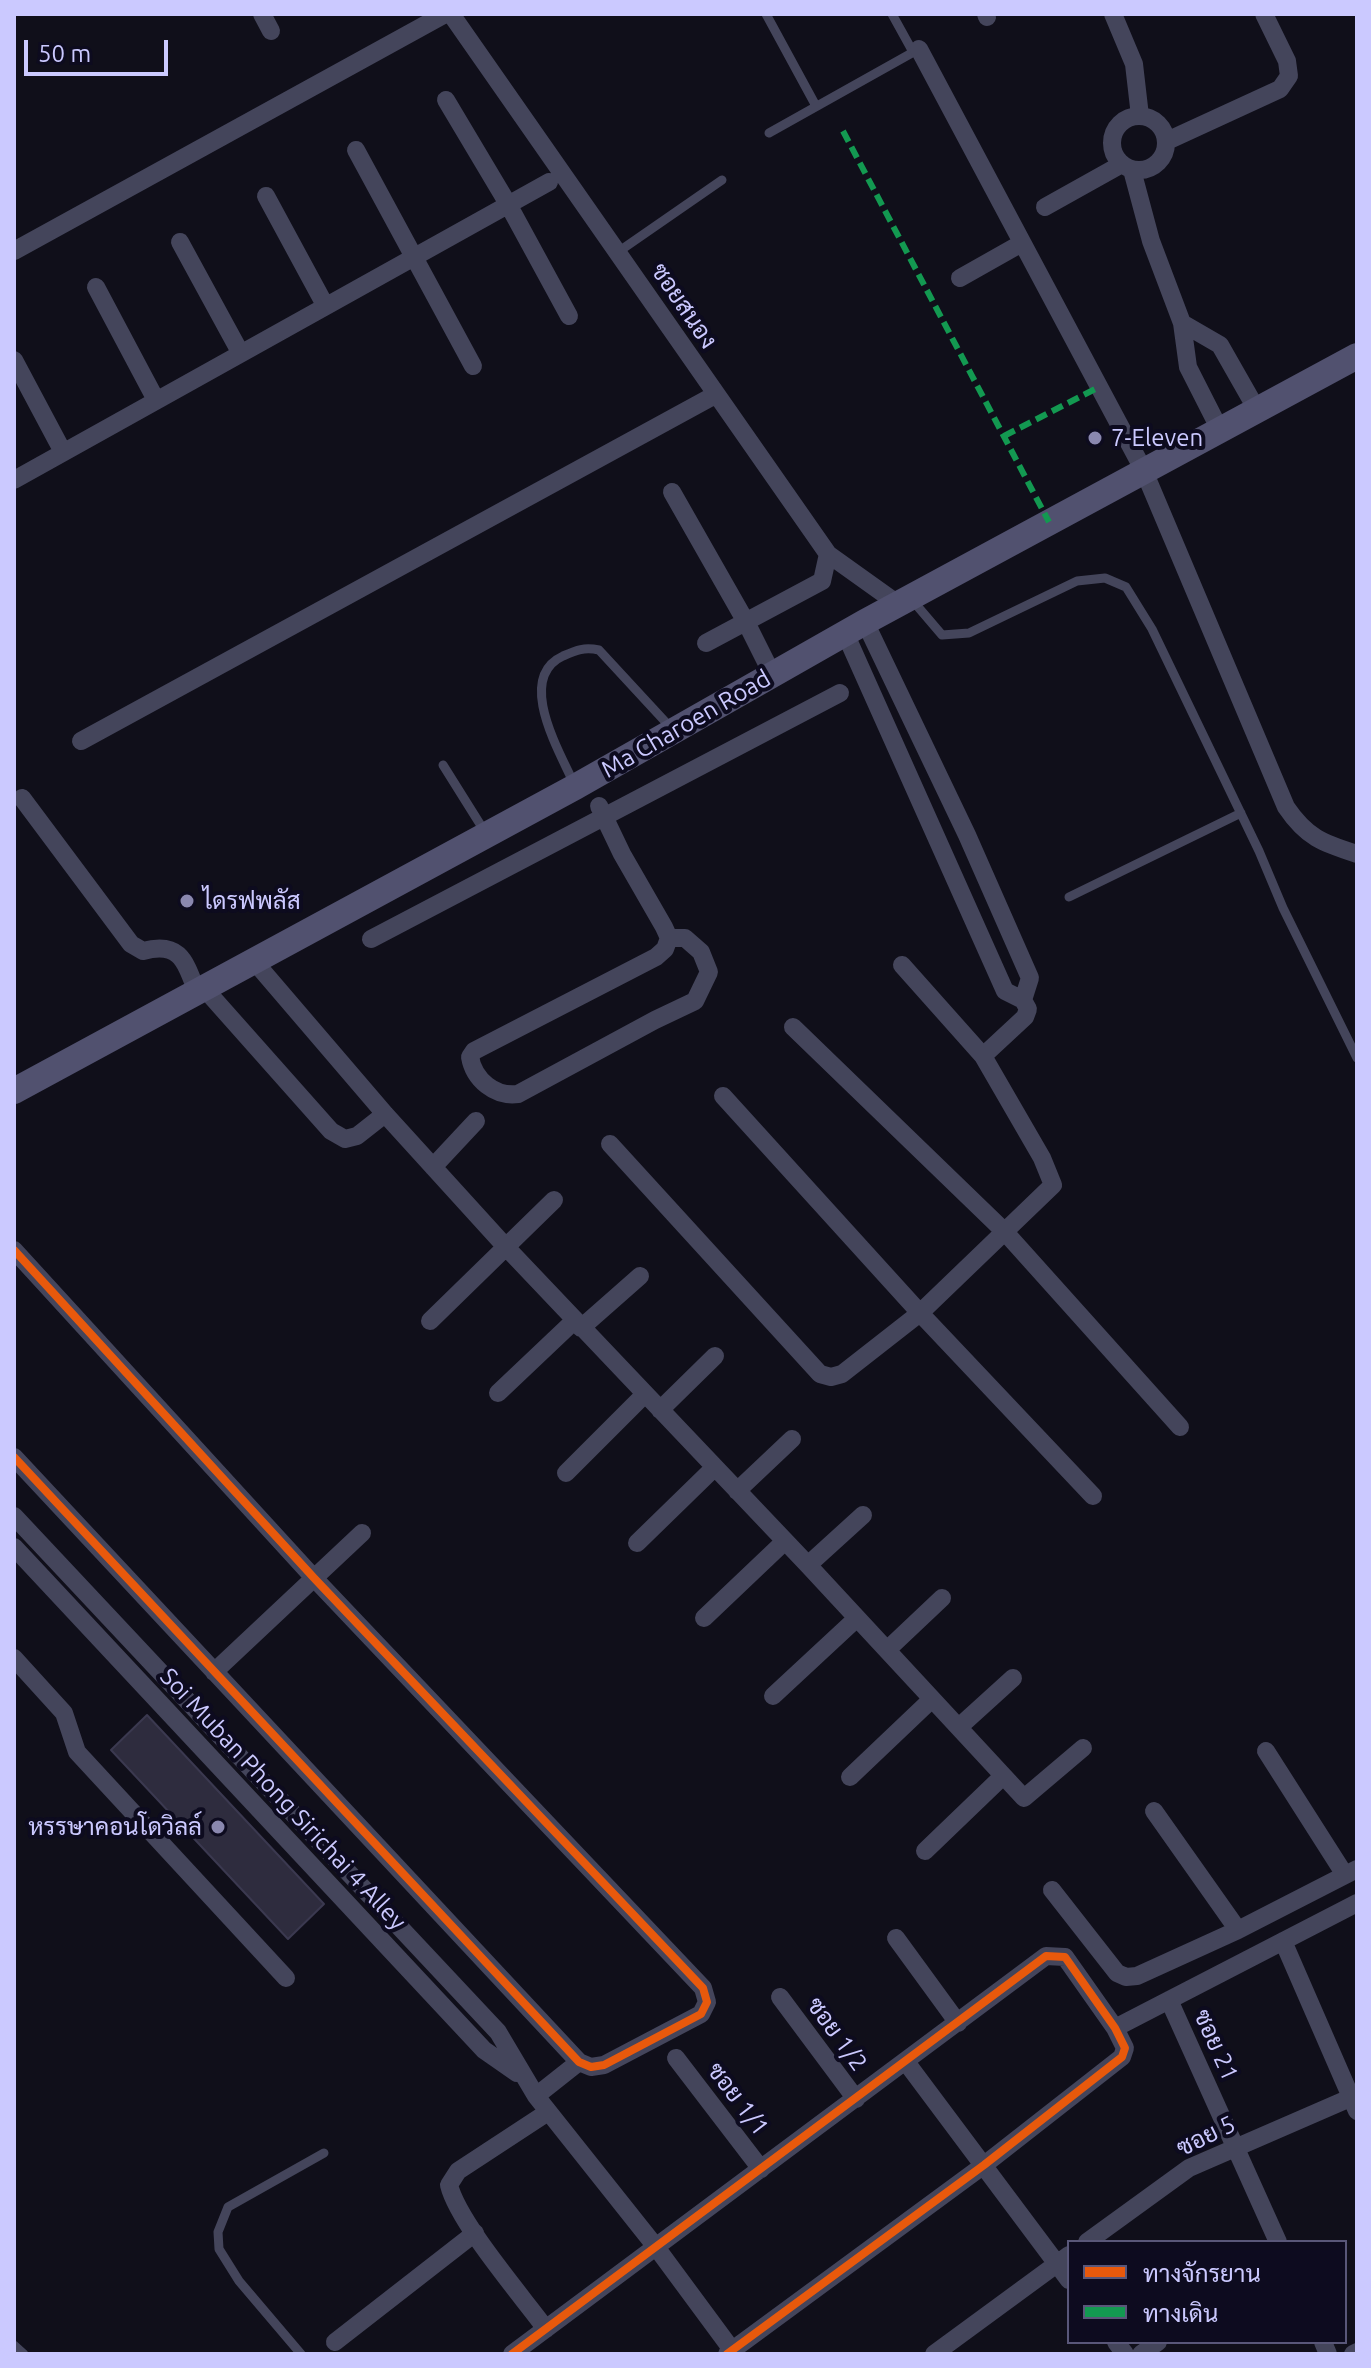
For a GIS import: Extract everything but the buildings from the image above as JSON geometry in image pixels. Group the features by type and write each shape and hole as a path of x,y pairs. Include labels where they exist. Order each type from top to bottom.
{"main road":[{"name":"Ma Charoen Road","path":"14,1091 584,782 855,628 1357,356"}],"street":[{"path":"262,14 271,31"},
{"path":"14,251 448,14"},
{"name":"ซอยสนอง","path":"448,14 828,554 904,601"},
{"path":"1113,14 1134,64 1140,116"},
{"path":"1167,141 1280,89 1289,76 1287,61 1264,14"},
{"path":"916,50 1144,471 1286,807 1300,827 1322,843 1357,854"},
{"path":"446,100 508,204 569,316"},
{"path":"1045,207 1127,167 1143,170 1154,166 1161,158 1167,141 1160,126 1140,116 1129,118 1119,124 1113,134 1112,145 1115,156 1127,167 1182,323 1188,367 1220,430"},
{"path":"356,150 473,366"},
{"path":"14,480 549,182"},
{"path":"266,196 325,305"},
{"path":"180,242 240,352"},
{"path":"960,278 1022,243"},
{"path":"96,287 156,400"},
{"path":"1182,323 1220,345 1257,410"},
{"path":"14,360 63,452"},
{"path":"81,741 715,395"},
{"path":"672,492 772,674"},
{"path":"706,643 822,581 828,554"},
{"path":"855,628 967,835 1030,978 1023,1000"},
{"path":"855,628 1005,991 1023,1000 1028,1009 1025,1017 983,1056"},
{"path":"371,939 601,812 840,693"},
{"path":"584,782 586,803 601,812 669,938 665,949 656,957 474,1051 470,1057 475,1074 490,1088 505,1096 518,1094 695,1001 709,972 701,952 685,938 669,938"},
{"path":"22,798 131,944 143,951 160,946 170,948 187,966 201,990 331,1131 345,1139 357,1136 385,1114"},
{"path":"254,961 385,1114 505,1246 1024,1798 1083,1748"},
{"path":"610,1144 820,1374 831,1377 842,1374 920,1313 1053,1185 1042,1158 983,1056 902,965"},
{"path":"793,1027 1005,1232 1180,1427"},
{"path":"723,1096 920,1313 1093,1496"},
{"path":"433,1167 476,1121"},
{"path":"430,1321 554,1200"},
{"path":"14,1250 314,1578 703,1988 707,2002 701,2014 604,2065 591,2067 579,2062 14,1457"},
{"path":"498,1393 640,1276"},
{"path":"660,1410 715,1356"},
{"path":"566,1473 645,1394"},
{"path":"737,1491 792,1439"},
{"path":"637,1543 715,1467"},
{"path":"808,1565 863,1515"},
{"name":"Soi Muban Phong Sirichai 4 Alley","path":"14,1516 498,2032 536,2096 656,2247 732,2353"},
{"path":"214,1672 362,1533"},
{"path":"704,1618 785,1541"},
{"name":"Soi Muban Phong Sirichai 4 Alley","path":"14,1547 484,2050 523,2077"},
{"path":"887,1650 942,1598"},
{"path":"773,1696 857,1618"},
{"path":"14,1658 64,1713 77,1752 286,1978"},
{"path":"959,1727 1013,1678"},
{"path":"170,1713 186,1697"},
{"path":"850,1777 932,1699"},
{"path":"1052,1890 1117,1973 1126,1977 1137,1976 1238,1930 1351,1872 1266,1751"},
{"path":"925,1851 1003,1776"},
{"path":"1154,1811 1238,1930"},
{"name":"ซอย 21","path":"1115,2028 1357,1903"},
{"path":"896,1938 958,2023"},
{"path":"1283,1941 1355,2101"},
{"path":"512,2354 1046,1956 1065,1957 1115,2028 1125,2048 1122,2057 984,2165 732,2353"},
{"name":"ซอย 1/2","path":"780,1997 856,2099"},
{"name":"ซอย 21","path":"1169,2000 1277,2240"},
{"name":"ซอย 1/1","path":"676,2058 761,2169"},
{"path":"536,2096 579,2062"},
{"path":"906,2062 984,2165 1063,2260 934,2354"},
{"name":"ซอย 5","path":"1090,2240 1189,2168 1355,2101"},
{"path":"546,2329 475,2233 452,2198 449,2185 458,2171 548,2112"},
{"path":"335,2342 475,2233"}],"lane":[{"path":"766,14 816,106"},
{"path":"769,133 916,50 892,14"},
{"path":"618,252 722,180"},
{"path":"904,601 942,635 969,633 1077,581 1105,578 1126,587 1152,629 1357,1058"},
{"path":"584,782 544,715 540,695 544,675 558,658 584,647 599,650 674,731"},
{"path":"443,765 487,835"},
{"path":"1069,897 1241,813"},
{"path":"301,2354 239,2281 219,2249 218,2232 228,2207 324,2153"},
{"path":"14,2345 24,2354"}],"marked path":[{"path":"843,131 1049,522"},
{"path":"1004,436 1099,387"}],"cycle path":[{"path":"14,1250 314,1578 703,1988 707,2002 701,2014 604,2065 591,2067 579,2062 14,1457"},
{"path":"512,2354 1046,1956 1065,1957 1115,2028 1125,2048 1122,2057 984,2165 727,2354"}],"place":[{"name":"7-Eleven","path":"1095,438"},
{"name":"ไดรฟพลัส","path":"187,901"},
{"name":"หรรษาคอนโดวิลล์","path":"218,1827"}]}
